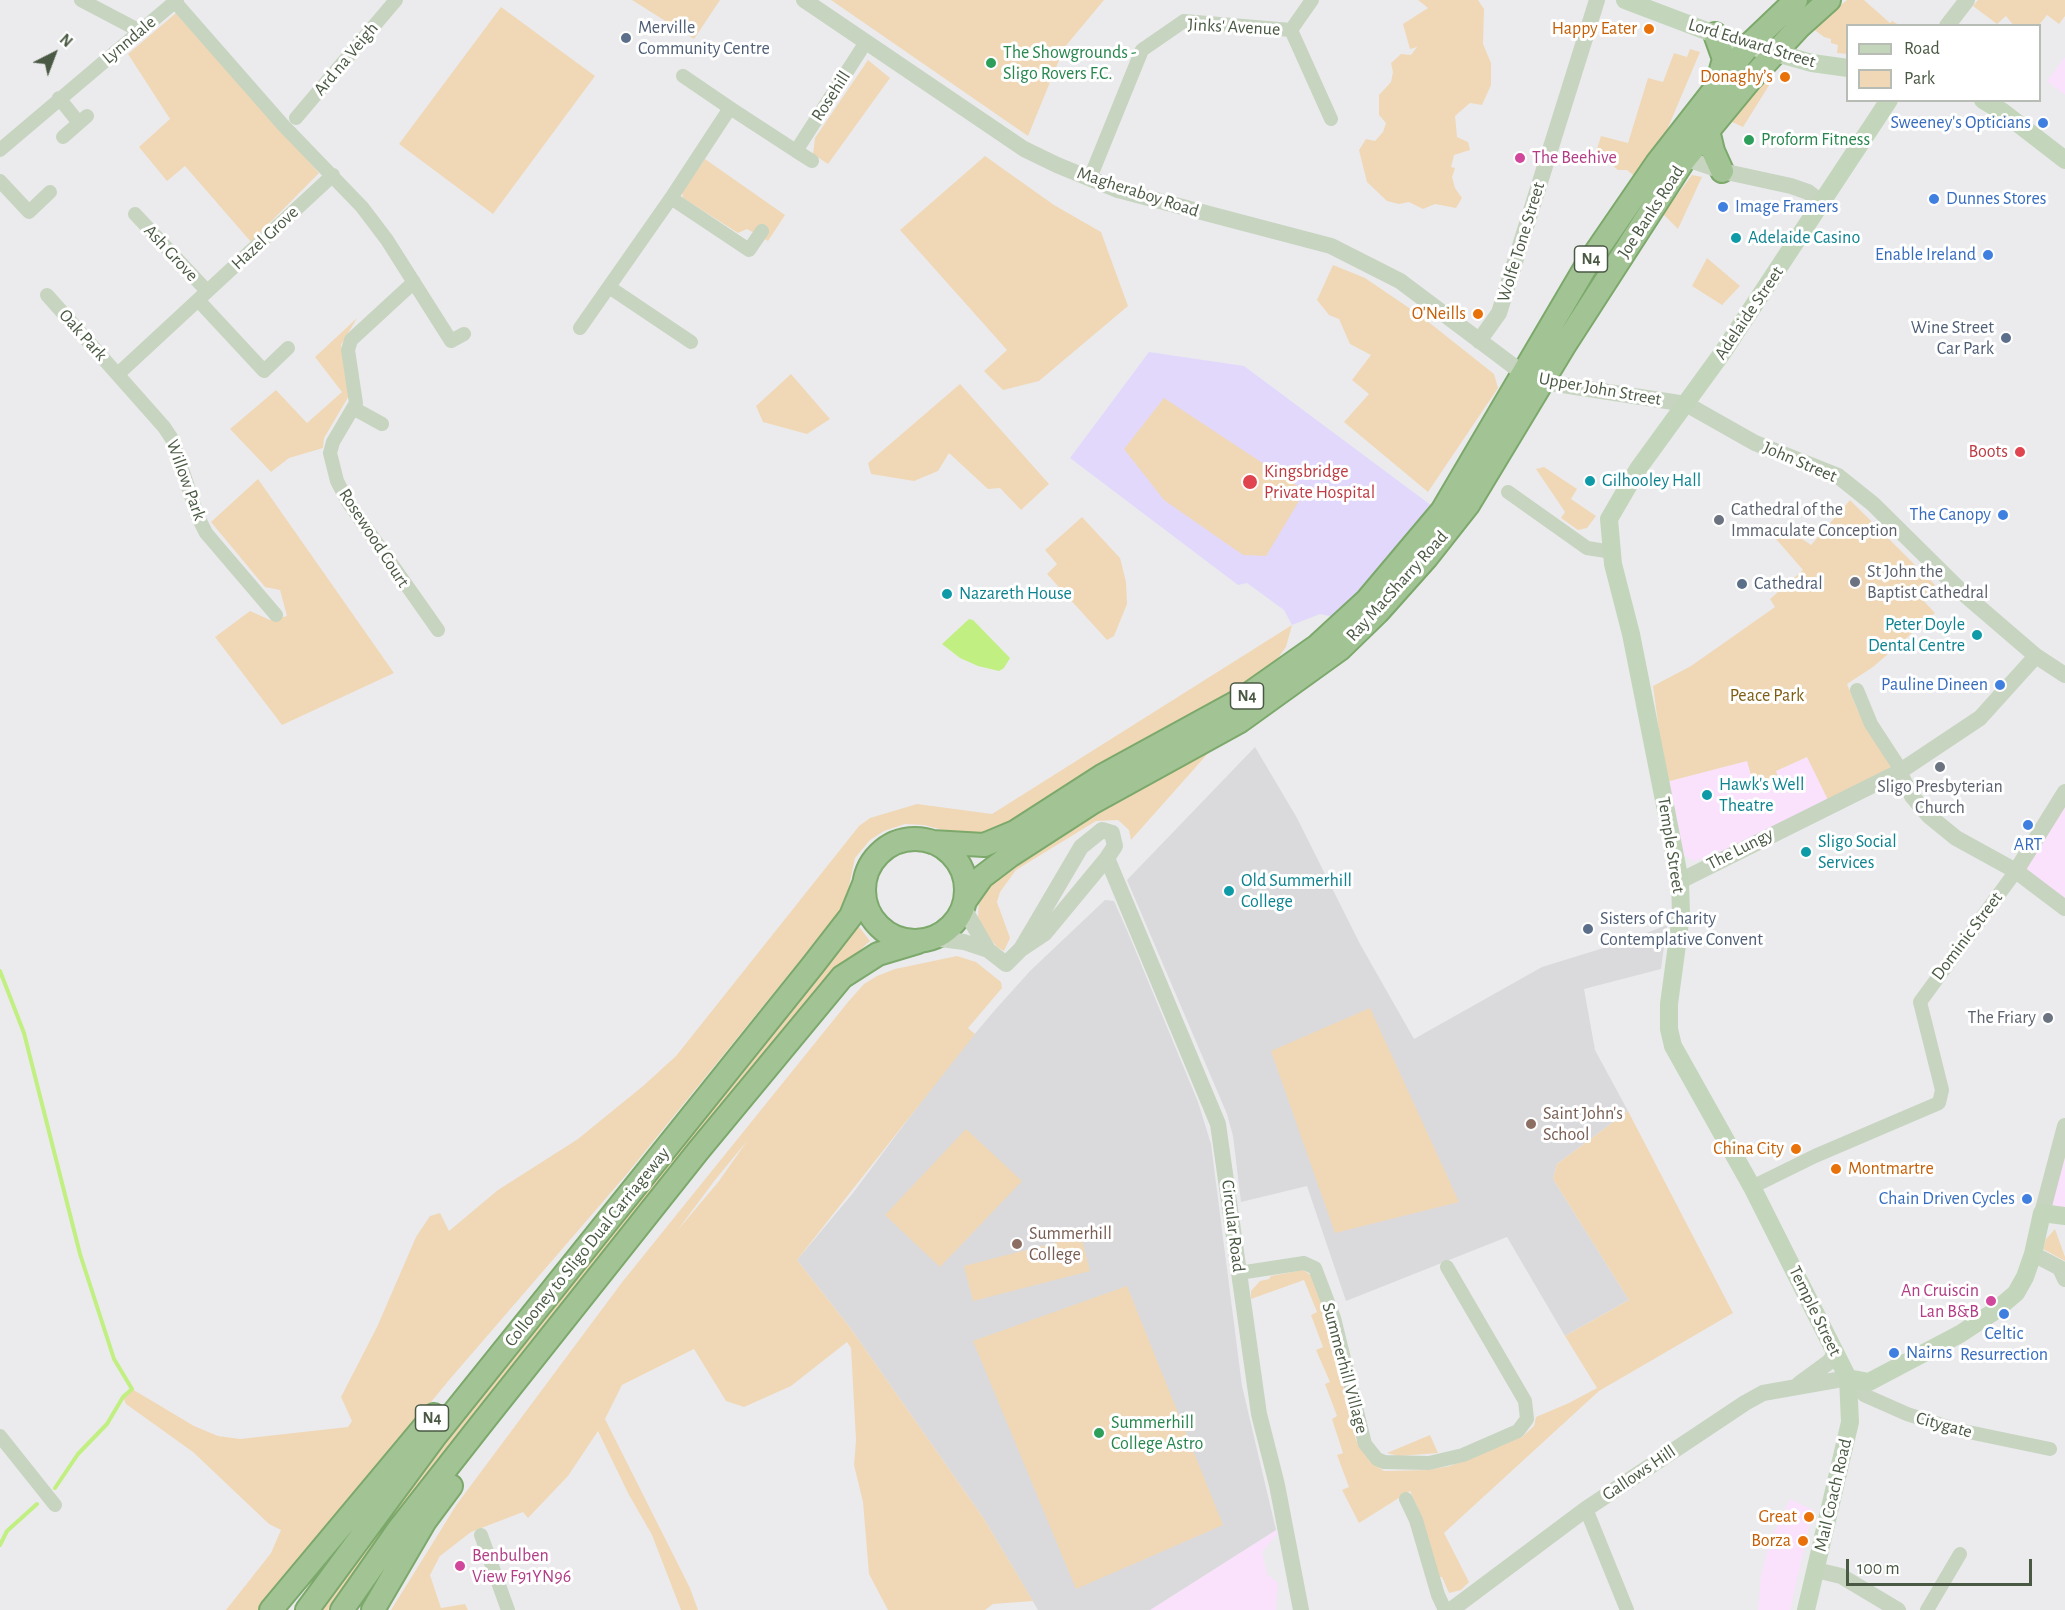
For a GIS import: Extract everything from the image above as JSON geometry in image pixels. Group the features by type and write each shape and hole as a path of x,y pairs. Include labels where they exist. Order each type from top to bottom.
{"highway":[{"name":"N4","path":"1750,44 1796,0"},
{"name":"N4","path":"1775,54 1829,0"},
{"name":"N4","path":"1715,34 1724,59 1718,83"},
{"name":"Joe Banks Road","path":"1533,378 1585,268 1675,155 1718,83 1750,44"},
{"name":"Joe Banks Road","path":"1675,155 1708,130 1775,54"},
{"path":"1708,130 1713,151 1722,171"},
{"name":"Ray MacSharry Road","path":"932,842 984,845 1015,832 1102,776 1239,702 1317,646 1367,600 1442,511 1533,378"},
{"name":"Ray MacSharry Road","path":"964,904 982,878 1011,855 1093,802 1240,721 1340,649 1427,557 1468,504 1533,378"},
{"name":"N4","path":"864,884 868,869 876,856 887,846 902,840 917,839 932,842"},
{"path":"932,842 945,849 963,872 966,886 964,904"},
{"path":"864,884 864,899 877,926 889,935 903,940 926,940"},
{"name":"Collooney to Sligo Dual Carriageway","path":"308,1610 436,1435 850,916 864,884"},
{"name":"N4","path":"926,940 946,931 957,920 964,904"},
{"name":"Collooney to Sligo Dual Carriageway","path":"342,1610 398,1530 632,1234 842,977 878,954 926,940"},
{"name":"N4","path":"271,1610 534,1300 600,1232"},
{"name":"N4","path":"373,1610 425,1521 580,1315 632,1234"}],"main road":[{"name":"Lord Edward Street","path":"1625,0 1775,54 1812,63 1846,68"},
{"name":"Adelaide Street","path":"1686,405 1888,102"},
{"path":"1986,102 2003,112 2065,160"},
{"name":"Temple Street","path":"1686,405 1638,469 1612,509 1608,528 1680,880 1681,915 1669,1004 1669,1029 1673,1046 1752,1187 1848,1378"},
{"path":"1848,1378 1869,1382 1960,1334 1995,1311 2016,1293 2033,1254 2042,1213 2065,1216"},
{"name":"Mail Coach Road","path":"1806,1610 1850,1422 1848,1378"}],"street":[{"path":"81,0 140,31"},
{"name":"Ard na Veigh","path":"296,118 396,0"},
{"name":"Magheraboy Road","path":"804,0 1024,149 1118,189 1331,246 1400,281 1483,345"},
{"name":"Jinks' Avenue","path":"1291,30 1312,0"},
{"name":"Wolfe Tone Street","path":"1483,345 1499,313 1597,0"},
{"path":"1949,24 1967,0"},
{"path":"176,1 283,125 362,207 414,282 451,341 464,334"},
{"name":"Lynndale","path":"0,150 176,1"},
{"name":"Jinks' Avenue","path":"1090,178 1143,50 1151,44 1184,21 1291,30"},
{"name":"Jinks' Avenue","path":"1291,30 1330,119"},
{"name":"Rosehill","path":"796,151 866,42"},
{"path":"683,76 812,161"},
{"path":"59,98 83,119 63,137"},
{"path":"580,328 671,198 730,108"},
{"path":"1675,155 1722,171 1791,186 1808,192 1822,203"},
{"name":"Hazel Grove","path":"118,374 333,175"},
{"path":"0,181 28,212 50,192"},
{"path":"671,198 749,250 762,231"},
{"name":"Ash Grove","path":"135,214 203,296"},
{"path":"382,424 353,408 356,393 348,351 351,340 414,282"},
{"path":"609,287 691,342"},
{"name":"Oak Park","path":"47,295 118,374"},
{"path":"203,296 264,371 288,348"},
{"name":"Upper John Street","path":"1483,345 1533,378 1686,405"},
{"name":"Willow Park","path":"118,374 172,439 198,517 206,532 276,615"},
{"name":"John Street","path":"1686,405 1755,443 1822,467 1848,483 1965,595 2036,656 2065,675"},
{"name":"Rosewood Court","path":"353,408 333,441 330,453 337,481 348,502 438,630"},
{"path":"1508,492 1587,548 1612,552"},
{"name":"The Lungy","path":"1680,880 1900,771 1980,718 2036,656"},
{"path":"1857,690 1871,724 1900,771 1912,796 1929,816 1956,838 2016,871 2065,908"},
{"path":"2016,871 2065,792"},
{"path":"926,940 964,942 988,950 1006,964 1021,949 1045,933 1114,851 1116,841 1112,833 1102,830 1074,856 1021,949"},
{"name":"Circular Road","path":"1107,858 1218,1124 1259,1414 1277,1485 1301,1610"},
{"name":"Dominic Street","path":"1752,1187 1815,1156 1939,1103 1942,1090 1920,1002 2016,871"},
{"path":"964,904 988,950"},
{"path":"2042,1213 2065,1126"},
{"path":"2033,1254 2060,1268 2065,1279"},
{"name":"Summerhill Village","path":"1239,1273 1305,1263 1315,1268 1334,1318 1365,1444 1377,1459 1384,1462 1429,1464 1463,1455 1510,1435 1518,1431 1527,1419 1525,1401 1447,1267"},
{"path":"1798,1385 1829,1362 1836,1353"},
{"name":"Gallows Hill","path":"1451,1610 1586,1509 1745,1403 1763,1393 1848,1378"},
{"name":"Citygate","path":"1848,1378 1864,1395 1907,1414 1954,1429 2050,1449"},
{"path":"0,1436 56,1505"},
{"path":"1406,1499 1416,1520 1438,1595 1445,1610"},
{"path":"1586,1509 1627,1610"},
{"path":"481,1535 508,1610"},
{"path":"1927,1610 1960,1554"},
{"path":"1816,1570 1841,1576 1898,1610"}],"shaded area":[{"path":"2065,57 2065,95 2047,81"},
{"name":"Kingsbridge Private Hospital","path":"1149,352 1244,366 1432,506 1399,548 1334,617 1320,614 1292,625 1284,610 1247,583 1238,585 1070,458"},
{"path":"969,619 973,620 1010,658 1004,668 999,671 978,666 960,658 942,644"},
{"path":"1255,747 1297,818 1360,944 1414,1039 1542,967 1623,942 1667,925 1661,969 1584,989 1595,1050 1628,1111 1557,1164 1553,1179 1629,1300 1565,1336 1507,1237 1346,1301 1307,1186 1241,1202 1233,1136 1227,1114 1127,880"},
{"path":"1808,757 1829,802 1709,857 1693,861 1684,855 1666,782 1747,761 1755,791 1776,771"},
{"path":"2065,803 2065,903 2022,871"},
{"name":"Summerhill College","path":"1105,900 1114,901 1129,935 1198,1102 1211,1144 1242,1386 1276,1530 1150,1610 1038,1610 984,1519 851,1329 797,1260 853,1193 950,1063 995,1010 1030,971"},
{"path":"2065,1142 2065,1210 2049,1206"},
{"path":"1790,1499 1813,1510 1790,1610 1758,1610 1761,1576 1770,1540"},
{"path":"1276,1530 1278,1533 1262,1552 1267,1574 1278,1583 1276,1610 1150,1610"}],"green space":[{"path":"632,0 720,0 694,39"},
{"name":"The Showgrounds - Sligo Rovers F.C.","path":"831,0 1104,0 1064,48 1028,136"},
{"path":"1418,0 1478,0 1484,9 1483,44 1491,63 1491,85 1482,105 1470,103 1455,116 1457,137 1468,142 1470,150 1454,155 1451,167 1455,168 1452,177 1455,188 1462,198 1456,208 1435,204 1423,209 1409,202 1399,204 1387,201 1367,182 1359,150 1366,139 1375,141 1383,132 1386,123 1379,115 1379,95 1391,82 1393,72 1391,63 1401,54 1411,55 1417,47 1410,49 1403,24 1428,8"},
{"path":"1847,0 1864,0 1890,23 1892,21 1897,24 1846,24 1846,54 1837,53 1838,45 1831,43 1831,39 1812,28"},
{"path":"1978,0 2065,0 2065,16 2059,24 2047,15 2040,24 2012,24 2006,16 1997,24 1973,6"},
{"path":"501,7 595,76 493,214 399,144"},
{"path":"176,13 319,173 251,242 185,166 167,181 139,147 170,119 128,54"},
{"path":"1690,49 1700,52 1667,130 1634,176 1627,170 1618,170 1596,152 1601,136 1628,143 1648,78 1663,82 1674,53 1687,57"},
{"path":"868,60 890,78 828,164 813,154 815,138"},
{"path":"1769,77 1773,79 1743,127 1730,121"},
{"path":"985,156 1054,205 1101,232 1128,306 1039,381 1003,390 984,371 1007,350 900,230"},
{"path":"705,159 785,215 768,241 747,229 738,233 683,198 682,192"},
{"path":"1692,175 1702,177 1678,229 1663,214"},
{"path":"1707,258 1740,286 1722,305 1692,286"},
{"path":"1333,265 1365,278 1421,316 1494,374 1498,388 1428,492 1344,422 1369,394 1352,380 1371,355 1350,344 1339,319 1329,315 1317,300"},
{"path":"357,318 341,345 350,394 324,438 323,448 289,458 271,472 230,429 276,390 307,423 342,392 315,357"},
{"path":"791,374 830,419 807,434 763,422 756,406"},
{"path":"960,384 1049,484 1021,510 1000,488 988,489 949,453 938,471 914,481 871,474 868,463"},
{"path":"1164,398 1305,491 1266,556 1243,555 1164,500 1124,449"},
{"path":"1544,467 1577,489 1571,499 1596,516 1587,528 1578,530 1561,518 1565,512 1536,469"},
{"path":"258,479 394,673 282,725 215,637 250,611 270,620 287,616 280,590 265,587 211,522"},
{"name":"Peace Park","path":"1850,500 1935,585 1922,599 1935,613 1873,667 1847,684 1858,711 1893,766 1829,802 1807,757 1776,771 1779,780 1756,792 1747,761 1666,782 1653,686 1691,666 1775,607 1770,599 1803,570 1776,539 1786,528 1811,545"},
{"path":"1082,517 1120,558 1126,582 1127,604 1114,636 1107,640 1047,574 1057,564 1045,550"},
{"path":"1292,625 1286,647 1264,677 1040,808 988,834 966,836 924,825 905,824 884,831 870,840 855,858 845,905 626,1175 450,1379 259,1610 226,1610 271,1553 281,1530 269,1524 193,1452 126,1404 123,1397 132,1389 194,1426 218,1436 240,1439 348,1427 352,1421 341,1397 377,1327 416,1237 430,1216 440,1213 449,1231 498,1190 578,1139 676,1056 859,826 870,818 917,804 992,814"},
{"path":"1219,741 1131,840 1129,830 1118,820 1096,821 1016,870 1000,892 997,902 1010,938 1004,951 997,947 984,931 978,917 979,901 989,882 1049,838"},
{"path":"857,924 870,941 832,976 332,1610 322,1610 450,1431"},
{"path":"957,956 976,962 1001,982 1002,988 968,1028 975,1034 797,1260 851,1329 984,1519 1033,1601 993,1604 985,1610 888,1610 869,1574 863,1502 854,1465 856,1440 851,1348 847,1342 791,1386 744,1407 726,1401 694,1349 622,1385 605,1419 690,1588 698,1610 681,1610 652,1535 628,1493 598,1431 568,1476 528,1518 523,1512 471,1532 440,1556 430,1575 441,1608 465,1604 468,1610 391,1610 457,1504 623,1281 848,1002 864,984 895,969","holes":["747,1141 719,1181 677,1231"]},
{"path":"1370,1008 1459,1202 1335,1233 1271,1051"},
{"path":"1628,1111 1733,1313 1599,1391 1444,1533 1469,1582 1461,1590 1449,1593 1442,1577 1437,1577 1417,1506 1410,1491 1359,1523 1342,1490 1349,1487 1337,1455 1343,1453 1332,1419 1337,1416 1325,1384 1330,1382 1316,1350 1323,1347 1311,1315 1317,1312 1304,1280 1251,1299 1251,1291 1260,1281 1269,1279 1271,1276 1303,1270 1312,1276 1330,1328 1356,1440 1371,1462 1384,1471 1428,1470 1450,1466 1522,1437 1534,1426 1536,1417 1597,1388 1565,1336 1629,1300 1553,1179 1557,1164"},
{"path":"966,1129 1022,1181 940,1267 885,1215"},
{"path":"2055,1229 2065,1261 2043,1249 2046,1239"},
{"path":"1081,1236 1090,1271 973,1301 964,1266"},
{"name":"Summerhill College Astro","path":"1127,1286 1223,1525 1076,1589 973,1341"},
{"path":"1430,1435 1438,1453 1399,1456 1387,1453"}],"waterway":[{"path":"0,971 24,1033 80,1254 114,1359 132,1389 123,1397 107,1424 78,1454 55,1488"},
{"path":"0,1545 7,1531 37,1504"}],"place":[{"name":"Happy Eater","path":"1649,29"},
{"name":"Merville Community Centre","path":"626,38"},
{"name":"The Showgrounds - Sligo Rovers F.C.","path":"991,63"},
{"name":"Donaghy’s","path":"1785,77"},
{"name":"Sweeney's Opticians","path":"2043,123"},
{"name":"Proform Fitness","path":"1749,140"},
{"name":"The Beehive","path":"1520,158"},
{"name":"Dunnes Stores","path":"1934,199"},
{"name":"Image Framers","path":"1723,207"},
{"name":"Adelaide Casino","path":"1736,238"},
{"name":"Enable Ireland","path":"1988,255"},
{"name":"O'Neills","path":"1478,314"},
{"name":"Wine Street Car Park","path":"2006,338"},
{"name":"Boots","path":"2020,452"},
{"name":"Gilhooley Hall","path":"1590,481"},
{"name":"Kingsbridge Private Hospital","path":"1250,482"},
{"name":"The Canopy","path":"2003,515"},
{"name":"Cathedral of the Immaculate Conception","path":"1719,520"},
{"name":"St John the Baptist Cathedral","path":"1855,582"},
{"name":"Cathedral","path":"1742,584"},
{"name":"Nazareth House","path":"947,594"},
{"name":"Peter Doyle Dental Centre","path":"1977,635"},
{"name":"Pauline Dineen","path":"2000,685"},
{"name":"Sligo Presbyterian Church","path":"1940,767"},
{"name":"Hawk's Well Theatre","path":"1707,795"},
{"name":"ART","path":"2028,825"},
{"name":"Sligo Social Services","path":"1806,852"},
{"name":"Old Summerhill College","path":"1229,891"},
{"name":"Sisters of Charity Contemplative Convent","path":"1588,929"},
{"name":"The Friary","path":"2048,1018"},
{"name":"Saint John's School","path":"1531,1124"},
{"name":"China City","path":"1796,1149"},
{"name":"Montmartre","path":"1836,1169"},
{"name":"Chain Driven Cycles","path":"2027,1199"},
{"name":"Summerhill College","path":"1017,1244"},
{"name":"An Cruiscin Lan B&B","path":"1991,1301"},
{"name":"Celtic Resurrection","path":"2004,1314"},
{"name":"Nairns","path":"1894,1353"},
{"name":"Summerhill College Astro","path":"1099,1433"},
{"name":"Great","path":"1809,1517"},
{"name":"Borza","path":"1803,1541"},
{"name":"Benbulben View F91YN96","path":"460,1566"}]}
